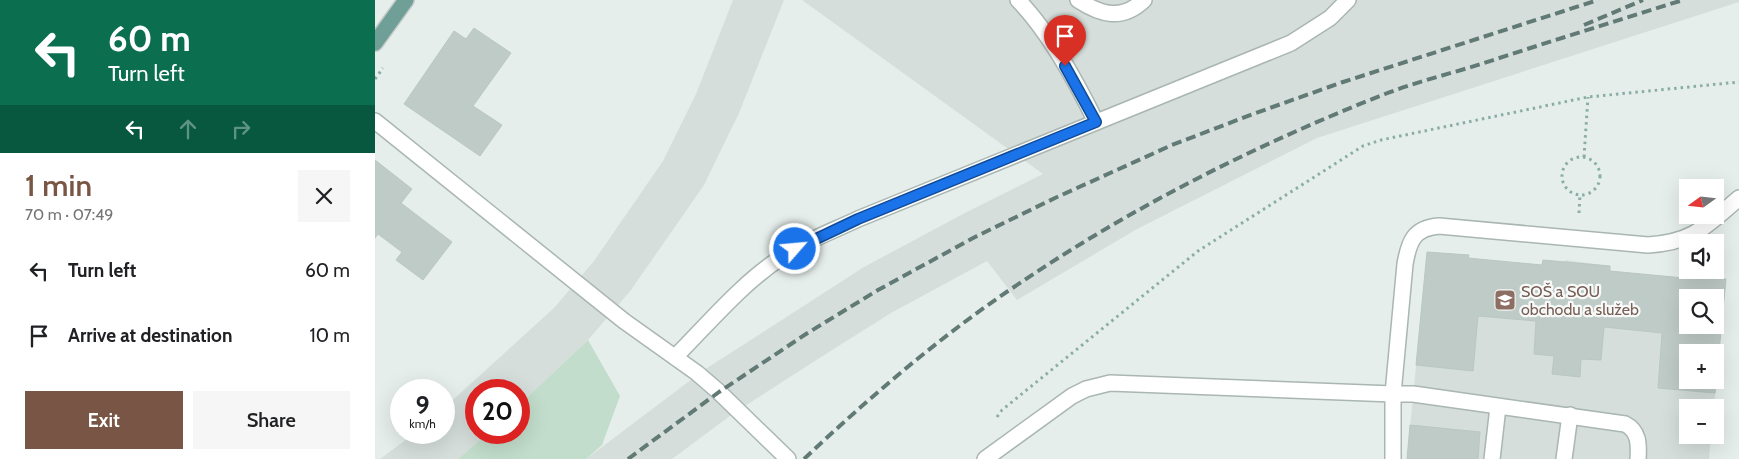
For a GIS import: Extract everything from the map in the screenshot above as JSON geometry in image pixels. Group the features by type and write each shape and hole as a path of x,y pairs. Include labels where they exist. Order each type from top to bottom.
{"main road":[{"path":"375,43 406,0"}],"street":[{"path":"1018,0 1036,20 1046,35 1075,82 1096,122"},
{"path":"1078,0 1115,15 1128,11 1144,0"},
{"path":"675,357 760,273 782,256 808,242 858,219 1291,43 1330,18 1348,0"},
{"path":"375,121 624,321 675,357 719,392 788,459"},
{"path":"1393,459 1393,394 1407,252 1412,239 1424,229 1447,226 1648,245 1668,244 1686,239 1702,230 1739,198"},
{"path":"985,459 1072,396 1086,389 1110,383 1413,394 1570,415 1629,426 1637,435 1638,459"},
{"path":"1492,459 1498,406"},
{"path":"1565,459 1570,415"}],"path":[{"path":"1004,444 997,423 997,416 1002,410 1199,251 1363,146 1381,140 1588,97 1739,82"},
{"path":"1583,157 1588,97"},
{"path":"1579,156 1583,157 1596,164 1599,168 1600,177 1594,190 1581,195 1567,189 1562,174 1569,160 1579,156"}],"shaded area":[{"path":"733,0 784,0 739,113 704,185 631,290 588,340 530,395 530,379 476,379 554,308 594,261 663,161 696,94"},
{"path":"802,0 1739,0 1739,2 1317,138 1137,229 1017,300 987,261 891,313 821,357 734,413 672,459 586,459 704,370 864,267 1043,174"},
{"path":"1427,252 1469,255 1469,259 1541,265 1543,260 1565,262 1565,260 1610,266 1610,271 1679,279 1726,279 1724,300 1724,289 1679,289 1679,334 1721,334 1720,344 1679,344 1679,389 1716,389 1715,399 1679,399 1679,444 1710,444 1709,459 1407,459"},
{"path":"465,389 465,444 475,444 458,459 380,459 400,444 455,444 455,398"}],"green space":[{"path":"588,340 620,396 602,445 586,459 458,459 475,444 530,444 530,395"}],"building":[{"path":"474,28 511,53 473,106 502,125 480,156 404,104 454,31 466,39"},
{"path":"375,160 412,189 401,203 452,242 423,280 396,260 402,252 378,234 375,238"},
{"path":"1427,252 1469,255 1468,258 1542,265 1543,260 1610,266 1610,271 1679,279 1726,279 1724,300 1724,289 1679,289 1679,334 1721,334 1720,344 1679,344 1679,389 1715,389 1715,393 1658,388 1662,333 1604,327 1601,360 1581,359 1580,377 1552,374 1554,356 1534,354 1536,321 1478,316 1473,371 1416,365"},
{"path":"1410,425 1480,432 1478,459 1407,459"}],"railway":[{"path":"628,459 719,392 806,334 878,290 975,237 1055,198 1172,145 1253,114 1343,82 1598,0"},
{"path":"1584,25 1643,0"},
{"path":"804,459 909,366 994,301 1109,227 1199,178 1244,155 1338,113 1397,90 1683,0"}],"place":[{"name":"SOŠ a SOU obchodu a služeb","path":"1505,300"}],"route":[{"path":"795,249 858,219 1096,122 1065,66"}]}
